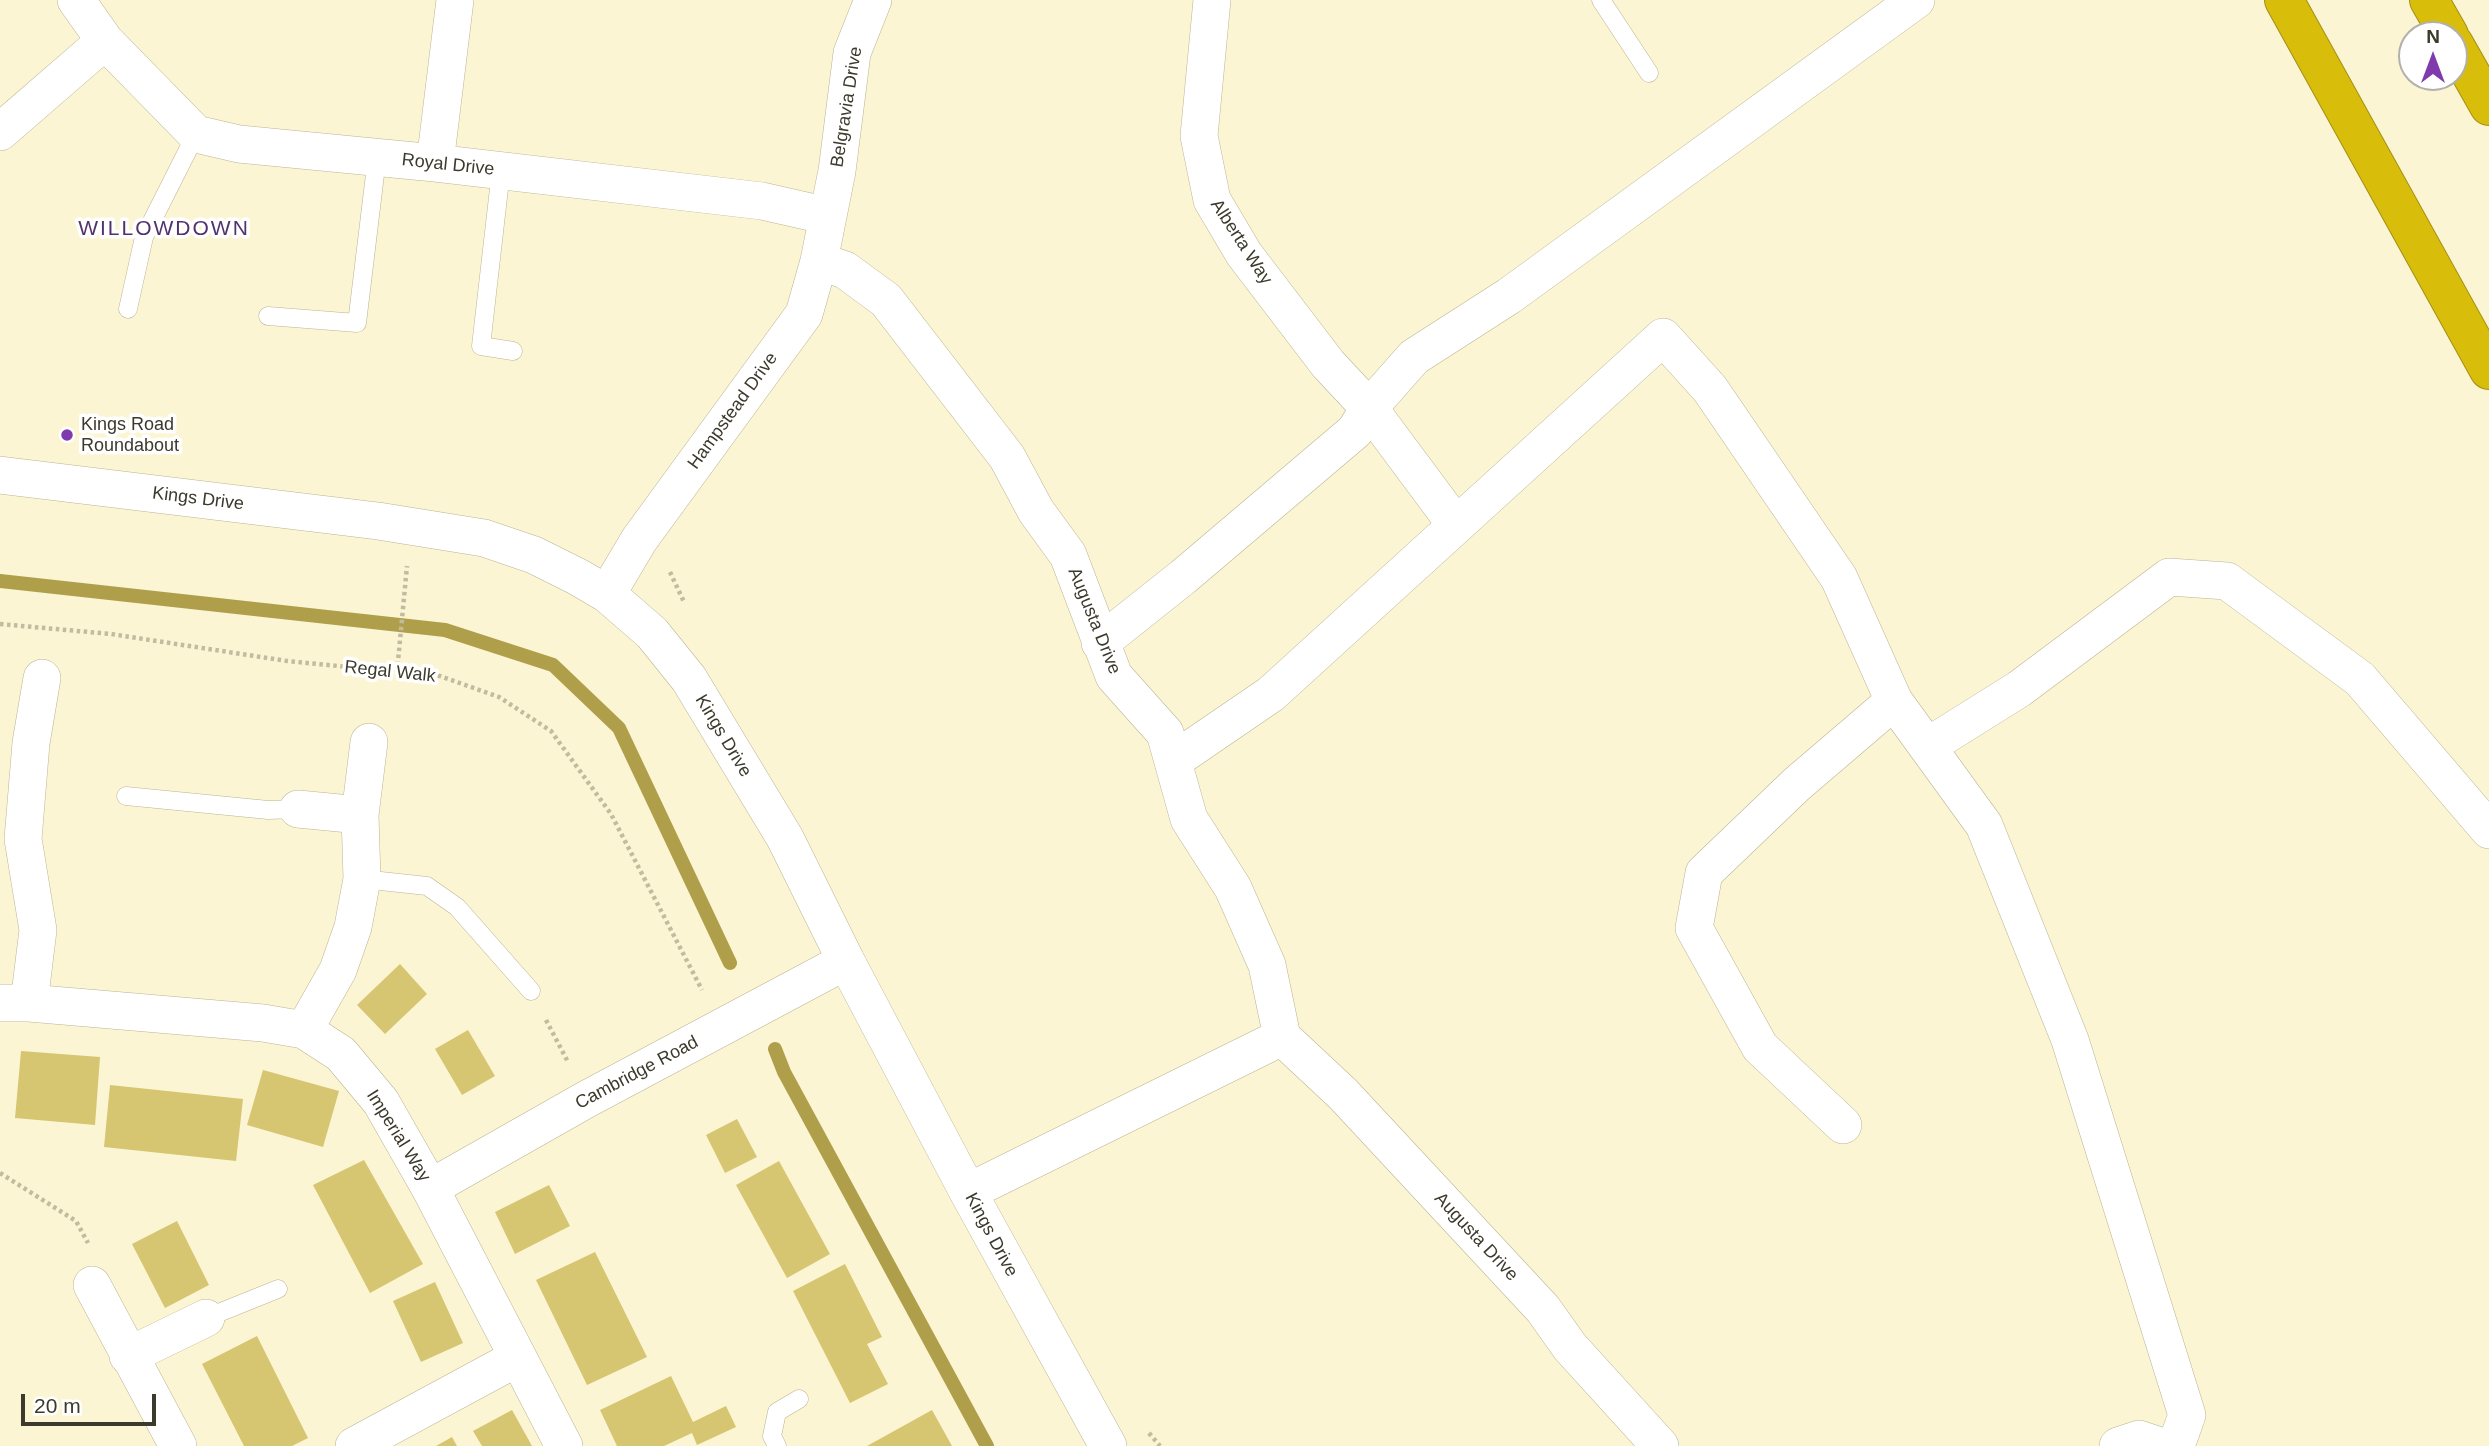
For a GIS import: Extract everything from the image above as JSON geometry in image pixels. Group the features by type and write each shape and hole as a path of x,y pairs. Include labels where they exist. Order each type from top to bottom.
{"highway":[{"path":"2284,0 2489,370"},
{"path":"2429,0 2441,21"},
{"path":"2468,69 2489,106"}],"street":[{"path":"76,0 105,41 196,134"},
{"path":"435,163 455,0"},
{"name":"Belgravia Drive","path":"828,216 852,53 873,0"},
{"name":"Alberta Way","path":"1212,0 1199,136 1212,200 1244,254 1328,364 1369,408 1456,525"},
{"path":"1100,643 1183,577 1355,431 1369,408 1414,357 1510,296 1916,0"},
{"path":"0,132 105,41"},
{"name":"Royal Drive","path":"196,134 239,144 435,163 762,201 828,216"},
{"name":"Hampstead Drive","path":"607,594 639,540 804,314 828,216"},
{"name":"Augusta Drive","path":"819,261 845,270 886,300 1007,457 1036,511 1068,555 1114,676 1165,733 1189,819 1233,888 1267,965 1282,1037 1343,1094 1525,1290 1570,1347 1660,1446"},
{"path":"1173,761 1271,694 1663,337 1710,389 1839,578 1894,701 1984,825 2070,1040 2187,1415 2176,1446"},
{"name":"Kings Drive","path":"0,475 378,521 484,538 534,555 607,594 652,633 689,679 785,838 846,961 968,1192 1108,1446"},
{"path":"1927,746 2019,689 2169,577 2227,581 2360,679 2489,830"},
{"name":"Imperial Way","path":"43,678 15,741 23,839 38,930 14,1003 263,1023 304,1031 341,1054 381,1102 430,1188 564,1446"},
{"path":"1843,1125 1760,1047 1694,928 1704,873 1797,784 1894,701"},
{"path":"304,1031 338,970 353,928 362,879 360,816 369,742"},
{"path":"298,809 360,816"},
{"name":"Cambridge Road","path":"430,1188 587,1099 846,961"},
{"path":"968,1192 1282,1037"},
{"path":"92,1285 178,1446"},
{"path":"128,1356 206,1318"},
{"path":"354,1446 517,1357"},
{"path":"2118,1446 2139,1439 2160,1446"}],"lane":[{"path":"1601,0 1649,73"},
{"path":"128,309 144,237 196,134"},
{"path":"268,316 357,323 377,158"},
{"path":"501,171 481,346 513,351"},
{"path":"126,796 268,810 298,809"},
{"path":"362,879 426,886 457,907 531,991"},
{"path":"206,1318 278,1289"},
{"path":"777,1446 772,1436 777,1412 799,1399"}],"path":[{"path":"397,672 403,598"},
{"name":"Regal Walk","path":"0,624 111,634 287,661 440,676 499,697 551,731 611,814 721,1028"},
{"path":"531,991 587,1099"},
{"path":"0,1173 76,1222 101,1265 92,1285"}],"building":[{"path":"400,964 427,994 385,1034 357,1005"},
{"path":"468,1030 495,1076 462,1095 435,1049"},
{"path":"21,1051 100,1057 95,1125 15,1118"},
{"path":"263,1070 339,1091 323,1147 247,1125"},
{"path":"110,1085 243,1099 236,1161 104,1147"},
{"path":"737,1119 757,1157 725,1173 706,1135"},
{"path":"364,1160 423,1264 370,1293 313,1185"},
{"path":"779,1161 830,1254 787,1278 736,1185"},
{"path":"549,1185 570,1226 515,1254 495,1212"},
{"path":"177,1221 209,1285 165,1308 132,1244"},
{"path":"595,1252 647,1357 587,1385 536,1280"},
{"path":"845,1264 882,1337 867,1344 888,1384 850,1403 793,1291"},
{"path":"435,1282 463,1343 421,1362 393,1301"},
{"path":"257,1336 308,1438 292,1446 244,1446 202,1364"},
{"path":"671,1376 693,1422 726,1406 736,1427 697,1445 692,1433 664,1446 617,1446 600,1410"},
{"path":"512,1410 532,1446 482,1446 473,1431"},
{"path":"932,1410 952,1446 867,1446"},
{"path":"452,1437 457,1446 436,1446"}],"waterway":[{"path":"0,581 445,630 553,665 619,728 730,963"},
{"path":"775,1049 784,1072 987,1446"}],"place":[{"name":"Kings Road Roundabout","path":"67,435"}],"district":[{"name":"WILLOWDOWN","path":"164,229"}]}
